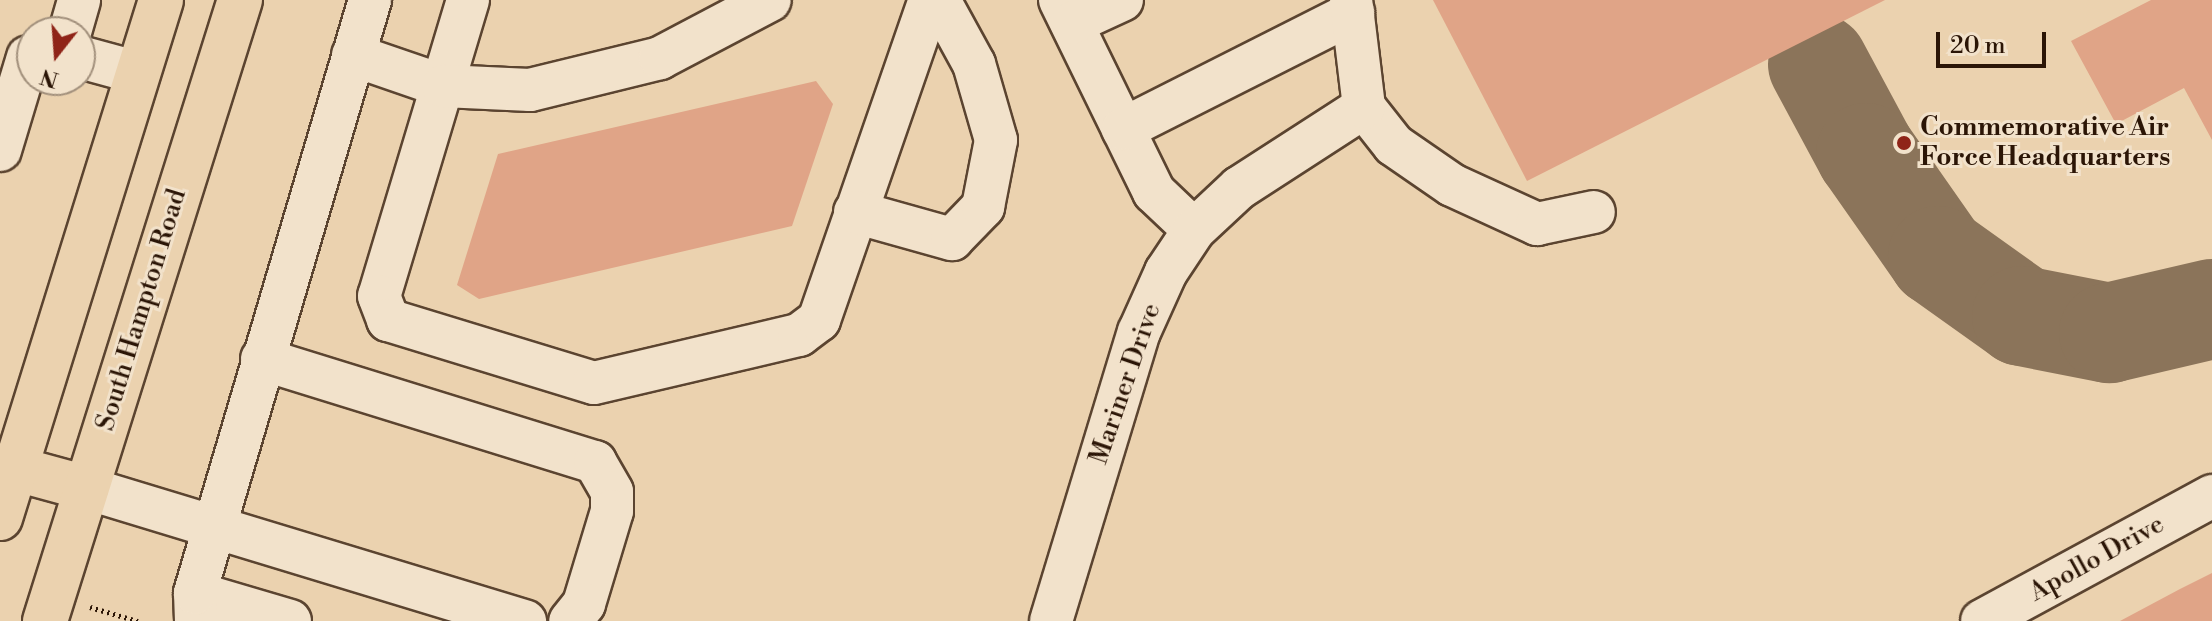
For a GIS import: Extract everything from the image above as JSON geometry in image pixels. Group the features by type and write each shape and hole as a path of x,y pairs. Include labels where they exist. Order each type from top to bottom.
{"main road":[{"path":"0,518 7,466 161,0"},
{"name":"South Hampton Road","path":"63,613 86,488 240,0"},
{"path":"7,466 86,488"}],"lane":[{"path":"290,621 196,607 214,528 262,359 370,0"},
{"path":"468,0 379,296 388,320 515,363 594,383 799,335 819,320 930,0"},
{"path":"353,55 443,86 530,90 660,58 770,0"},
{"path":"855,212 952,239 983,207 996,140 974,64 939,0"},
{"path":"1122,0 1066,12 1154,192 1194,230"},
{"path":"1123,129 1352,6 1364,107 1394,145 1452,185 1537,224 1594,212"},
{"path":"96,61 139,73"},
{"path":"0,150 16,73"},
{"name":"Mariner Drive","path":"1051,621 1139,332 1194,230 1239,188 1364,107"},
{"path":"262,359 595,462 612,492 612,511 584,604 570,621"},
{"path":"86,488 520,620"},
{"name":"Apollo Drive","path":"1998,617 2212,496"}],"path":[{"path":"63,613 138,621"}],"building":[{"path":"1433,0 1885,0 1527,181"},
{"path":"2151,0 2212,0 2212,140 2184,88 2116,124 2071,41"},
{"path":"816,81 833,104 792,226 479,299 457,285 498,154"},
{"path":"2212,573 2212,621 2120,621 2180,589"}],"taxiway":[{"path":"1818,64 1866,153 1938,256 2022,316 2109,333 2212,309"}],"place":[{"name":"Commemorative Air Force Headquarters","path":"1904,143"}]}
